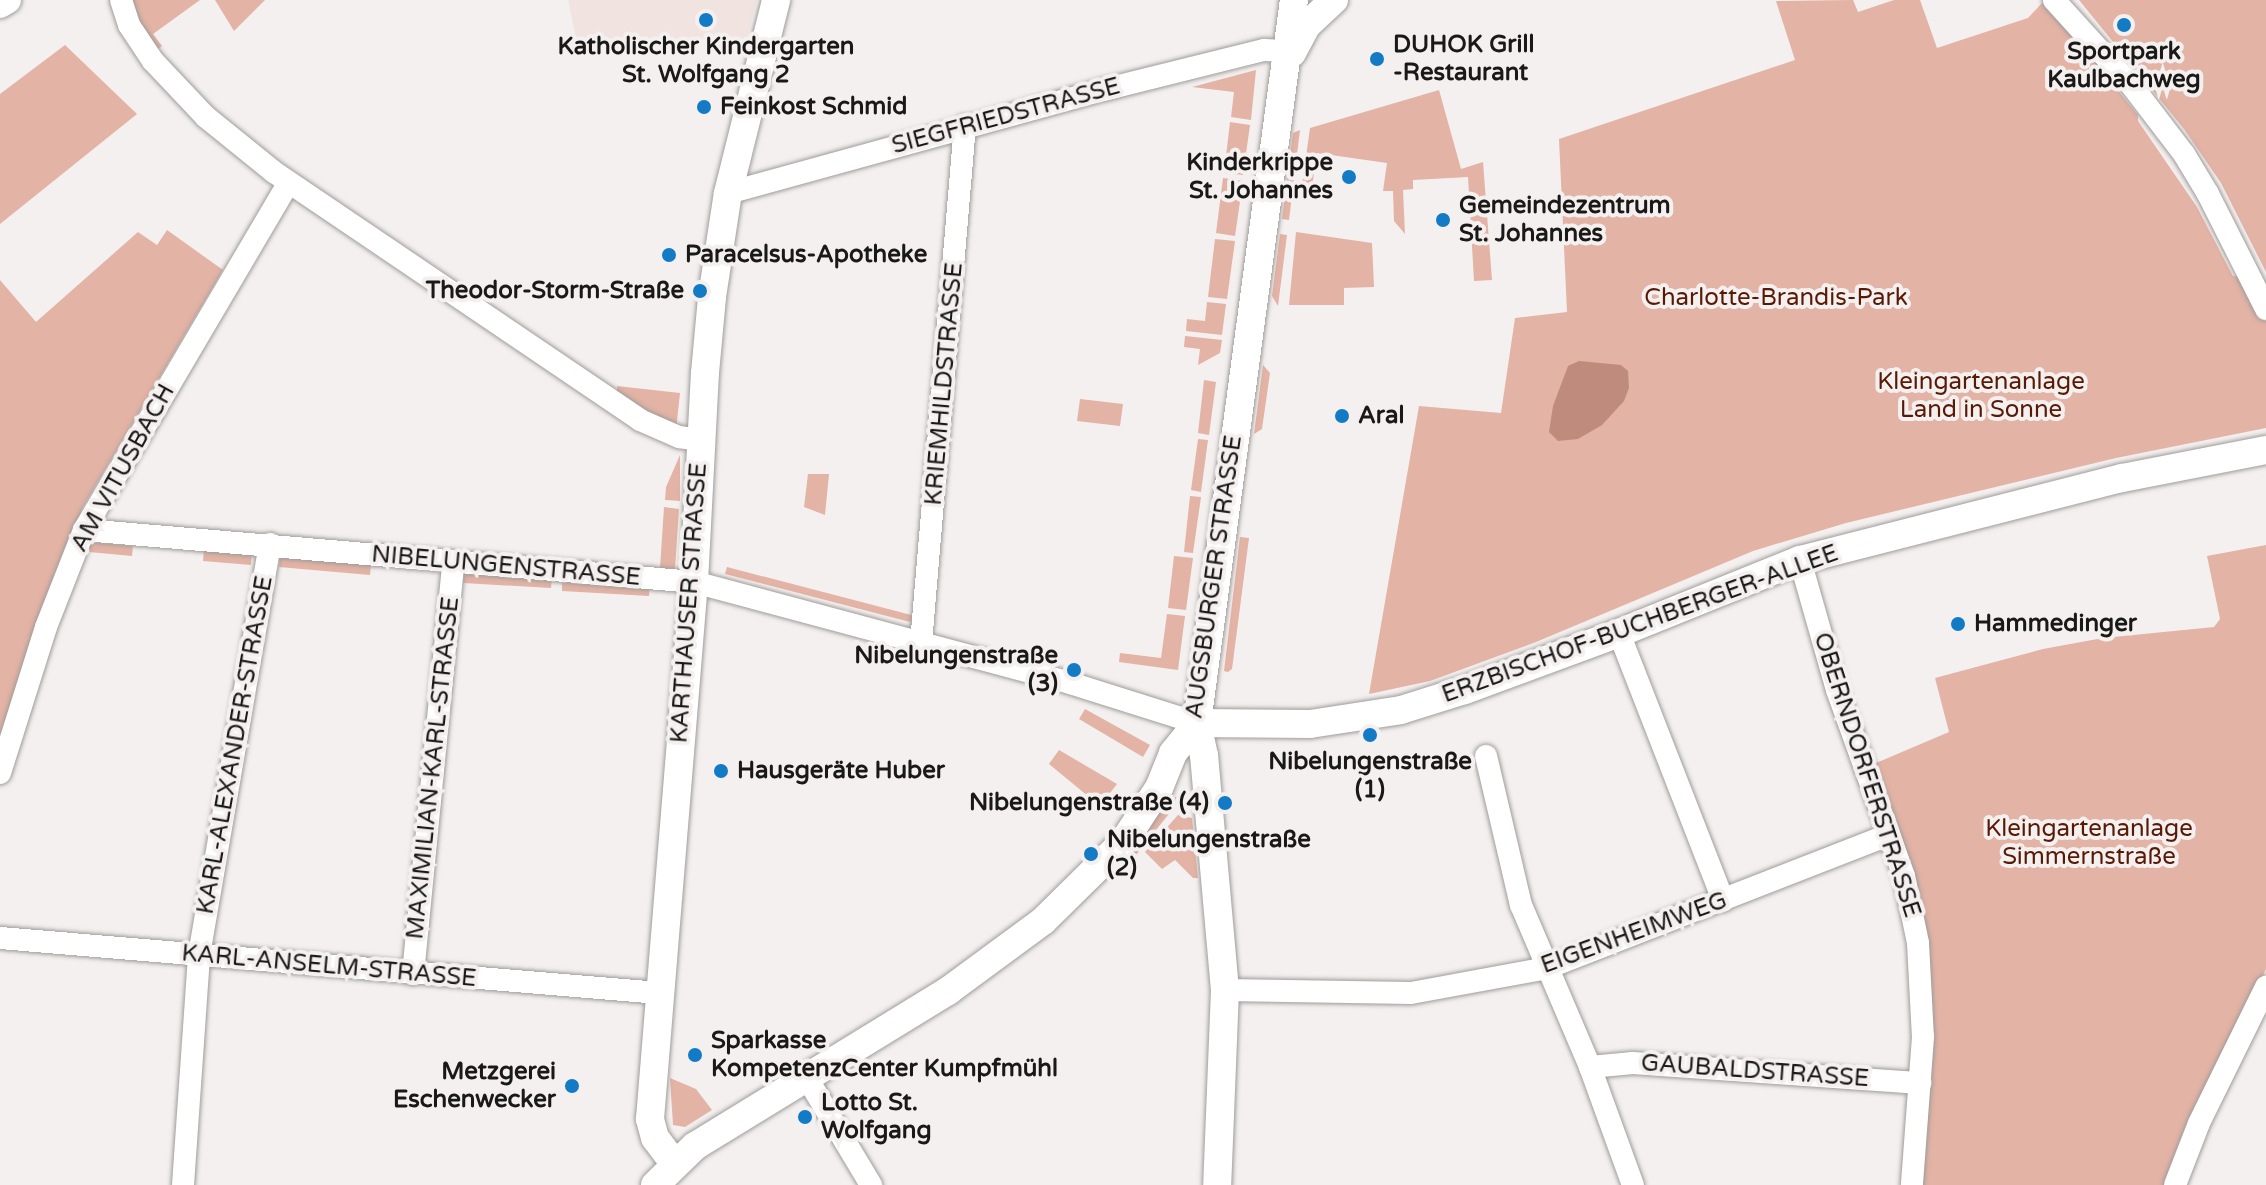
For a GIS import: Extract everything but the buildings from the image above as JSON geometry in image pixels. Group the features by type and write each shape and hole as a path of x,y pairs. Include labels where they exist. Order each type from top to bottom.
{"street":[{"path":"0,4 7,0"},
{"name":"KARTHAUSER STRASSE","path":"121,0 129,25 153,61 206,117 288,183 640,420 679,437 701,440 694,582 650,1119 655,1138 674,1163"},
{"path":"701,440 712,297 728,193 776,0"},
{"name":"AUGSBURGER STRASSE","path":"655,1185 674,1163 695,1146 948,991 1020,940 1109,857 1141,819 1159,788 1173,753 1197,723 1294,0"},
{"path":"1284,63 1307,25 1334,0"},
{"path":"2054,0 2132,86 2184,154 2219,214 2266,309"},
{"name":"SIEGFRIEDSTRASSE","path":"728,193 965,126 1264,50 1284,63"},
{"name":"KRIEMHILDSTRASSE","path":"921,643 965,126"},
{"name":"AM VITUSBACH","path":"0,773 46,627 84,530 288,183"},
{"name":"ERZBISCHOF-BUCHBERGER-ALLEE","path":"1197,723 1293,725 1366,717 1465,690 1619,633 1800,560 2122,478 2266,450"},
{"name":"NIBELUNGENSTRASSE","path":"84,530 694,582 1081,686 1197,723"},
{"name":"KARL-ALEXANDER-STRASSE","path":"183,1185 199,955 237,718 270,544"},
{"name":"OBERNDORFERSTRASSE","path":"1800,560 1837,690 1904,876 1918,943 1924,1003 1912,1185"},
{"name":"MAXIMILIAN-KARL-STRASSE","path":"413,974 453,563"},
{"path":"1619,633 1723,900"},
{"path":"1197,723 1207,792 1225,990 1217,1185"},
{"path":"1486,756 1510,868 1547,968 1590,1067 1633,1185"},
{"path":"1159,788 1207,792"},
{"name":"EIGENHEIMWEG","path":"1225,990 1411,993 1547,968 1889,835"},
{"name":"KARL-ANSELM-STRASSE","path":"0,938 659,993"},
{"path":"2175,1185 2199,1123 2266,987"},
{"name":"GAUBALDSTRASSE","path":"1590,1067 1633,1063 1920,1083"},
{"path":"807,1078 871,1185"}],"shaded area":[{"path":"568,0 757,0 742,55 691,40 578,48"},
{"path":"1579,361 1621,365 1628,371 1629,388 1624,401 1602,425 1578,439 1558,441 1549,432 1553,406 1568,366"}],"green space":[{"path":"127,0 200,0 153,34 162,46 154,52"},
{"path":"215,0 265,0 234,31"},
{"path":"1853,0 1858,12 1894,0 1920,0 1937,48 2028,18 2042,3 2064,24 2138,115 2138,121 2197,207 2233,276 2266,281 2266,428 2116,458 1846,523 1753,551 1536,642 1430,681 1369,694 1419,406 1501,413 1515,318 1567,312 1559,139 1795,60 1776,1"},
{"path":"2079,0 2266,0 2266,272 2221,183 2184,129"},
{"path":"65,45 137,114 0,224 0,94"},
{"path":"1256,70 1251,120 1231,117 1234,92 1192,87"},
{"path":"1439,90 1461,169 1483,162 1492,280 1474,281 1468,177 1413,180 1413,189 1403,190 1405,234 1394,221 1393,191 1383,191 1387,163 1317,153 1311,194 1301,192 1310,128"},
{"path":"1230,122 1250,125 1243,175 1224,173"},
{"path":"1300,130 1289,220 1282,219 1293,133"},
{"path":"1223,178 1243,181 1235,236 1216,233"},
{"path":"167,230 223,270 83,507 34,629 0,740 0,280 36,322 138,232 157,245"},
{"path":"1296,232 1372,243 1374,287 1344,288 1344,305 1289,305"},
{"path":"1280,234 1287,235 1278,306 1272,296"},
{"path":"1215,239 1235,241 1227,299 1208,297"},
{"path":"1207,302 1226,304 1222,335 1186,331 1187,319 1205,321"},
{"path":"1185,336 1222,340 1220,353 1198,365 1200,349 1184,347"},
{"path":"1263,365 1270,373 1262,429 1254,434"},
{"path":"1204,380 1216,382 1209,435 1198,433"},
{"path":"617,386 680,393 676,430 617,397"},
{"path":"1080,399 1123,404 1120,426 1077,421"},
{"path":"1198,439 1208,440 1201,492 1191,490"},
{"path":"680,455 680,501 665,500 666,487"},
{"path":"808,474 829,474 825,515 804,507"},
{"path":"1190,496 1201,497 1193,553 1184,552"},
{"path":"664,507 679,509 675,569 660,568"},
{"path":"1240,537 1249,538 1232,669 1228,672 1224,671"},
{"path":"90,542 133,546 132,556 89,552"},
{"name":"Kleingartenanlage Simmernstraße","path":"2266,545 2266,969 2166,1185 1921,1185 1932,1036 1928,935 1913,872 1876,763 1949,732 1935,678 2043,649 2103,638 2214,627 2220,619 2207,556"},
{"path":"204,549 252,553 251,565 203,561"},
{"path":"280,556 371,565 370,575 279,567"},
{"path":"1174,556 1193,558 1186,610 1168,608"},
{"path":"727,567 915,616 910,622 725,574"},
{"path":"464,573 552,578 551,588 463,583"},
{"path":"562,580 650,586 649,596 562,591"},
{"path":"1167,614 1185,616 1178,670 1119,662 1120,653 1161,658"},
{"path":"1085,709 1150,745 1143,757 1079,719"},
{"path":"1059,750 1117,784 1100,806 1049,764"},
{"path":"1180,796 1134,857 1129,852 1166,799"},
{"path":"1178,815 1192,818 1198,878 1193,878 1175,860 1162,869 1145,852"},
{"path":"670,1078 696,1089 712,1110 685,1127 673,1125"}],"place":[{"name":"Katholischer Kindergarten St. Wolfgang 2","path":"706,20"},
{"name":"Sportpark Kaulbachweg","path":"2124,25"},
{"name":"DUHOK Grill -Restaurant","path":"1377,59"},
{"name":"Feinkost Schmid","path":"704,107"},
{"name":"Kinderkrippe St. Johannes","path":"1349,177"},
{"name":"Gemeindezentrum St. Johannes","path":"1443,220"},
{"name":"Paracelsus-Apotheke","path":"669,255"},
{"name":"Theodor-Storm-Straße","path":"700,291"},
{"name":"Aral","path":"1342,416"},
{"name":"Hammedinger","path":"1958,624"},
{"name":"Nibelungenstraße (3)","path":"1074,670"},
{"name":"Nibelungenstraße (1)","path":"1370,735"},
{"name":"Hausgeräte Huber","path":"721,771"},
{"name":"Nibelungenstraße (4)","path":"1225,803"},
{"name":"Nibelungenstraße (2)","path":"1091,854"},
{"name":"Sparkasse KompetenzCenter Kumpfmühl","path":"695,1055"},
{"name":"Metzgerei Eschenwecker","path":"572,1086"},
{"name":"Lotto St. Wolfgang","path":"805,1117"}],"park label":[{"name":"Charlotte-Brandis-Park","path":"1776,298"},
{"name":"Kleingartenanlage Land in Sonne","path":"1981,396"}]}
